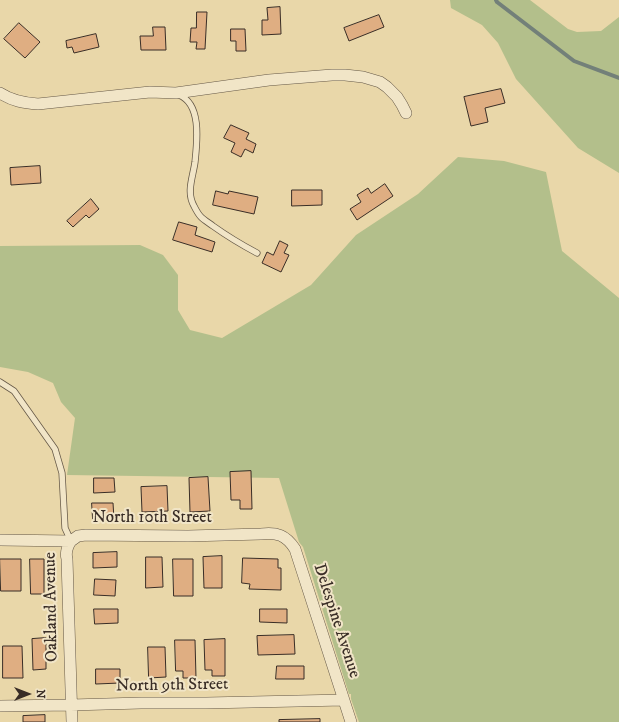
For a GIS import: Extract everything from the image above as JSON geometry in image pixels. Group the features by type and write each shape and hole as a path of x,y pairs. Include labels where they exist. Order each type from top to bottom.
{"street":[{"path":"0,93 15,101 38,104 150,92 176,93 269,80 345,75 363,77 380,82 388,87 397,97 406,113"},
{"name":"North 10th Street","path":"0,540 71,541 78,536 86,535 188,536 269,533 281,535"},
{"name":"Delespine Avenue","path":"281,535 291,542 295,549 351,722"},
{"name":"Oakland Avenue","path":"71,541 68,545 66,554 72,722"},
{"name":"North 9th Street","path":"0,706 344,700"}],"lane":[{"path":"176,93 187,100 193,108 195,114 195,162 190,195 193,205 201,217 228,237 257,253"},
{"path":"0,382 14,391 55,449 62,473 65,528 71,541"}],"green space":[{"path":"450,0 530,0 568,29 577,32 601,31 619,17 619,173 578,148 516,79 498,43 482,25 451,8"},
{"path":"458,157 504,161 546,172 562,251 619,298 619,722 359,722 303,547 299,542 279,478 67,475 75,418 61,402 53,383 28,372 0,367 0,246 140,245 163,255 178,275 178,310 190,330 222,338 311,285 356,235 418,194"}],"building":[{"path":"280,7 281,34 262,35 262,20 268,20 267,8"},
{"path":"197,12 207,12 205,49 196,49 197,42 190,42 191,28 196,28"},
{"path":"379,15 384,27 349,41 344,28"},
{"path":"19,23 40,42 25,58 4,39"},
{"path":"153,27 165,27 166,50 141,50 140,36 153,36"},
{"path":"231,29 245,29 246,51 236,51 236,41 231,41"},
{"path":"96,34 99,47 74,53 72,47 67,48 66,41"},
{"path":"501,89 505,103 485,108 488,122 471,126 464,97"},
{"path":"231,125 249,133 246,139 256,144 253,153 245,149 241,157 231,152 235,143 224,138"},
{"path":"40,166 41,183 11,185 10,168"},
{"path":"385,184 393,196 357,220 350,209 361,202 357,195 368,188 371,193"},
{"path":"292,190 322,190 322,205 292,206"},
{"path":"216,191 228,194 229,191 258,197 254,214 213,205"},
{"path":"91,199 99,209 89,218 86,215 73,227 67,221"},
{"path":"179,222 197,227 195,235 215,242 212,252 173,240"},
{"path":"280,241 288,245 284,253 289,255 281,272 262,263 267,252 273,255"},
{"path":"251,471 252,509 240,509 240,500 231,500 230,472"},
{"path":"208,477 210,511 190,512 189,478"},
{"path":"94,478 114,478 115,492 94,493"},
{"path":"167,486 168,511 142,512 141,487"},
{"path":"92,503 113,503 114,519 93,519"},
{"path":"117,552 117,567 93,568 93,553"},
{"path":"222,556 222,588 204,588 203,557"},
{"path":"146,557 162,557 163,587 146,588"},
{"path":"243,558 278,559 278,568 281,568 281,590 249,589 250,584 242,583"},
{"path":"0,559 21,559 21,591 1,591"},
{"path":"30,559 44,559 44,594 31,594"},
{"path":"173,559 193,559 193,596 174,596"},
{"path":"95,579 116,580 115,596 94,595"},
{"path":"94,609 118,609 118,623 95,624"},
{"path":"260,609 287,609 287,623 260,622"},
{"path":"294,635 295,654 258,655 257,636"},
{"path":"46,638 46,669 33,670 32,639"},
{"path":"225,639 225,676 212,676 212,670 205,670 204,640"},
{"path":"175,640 195,640 196,678 183,678 183,671 176,671"},
{"path":"3,646 22,646 23,678 3,678"},
{"path":"148,647 165,647 166,677 149,678"},
{"path":"277,666 304,666 304,679 276,679"},
{"path":"96,669 120,669 120,683 96,684"},
{"path":"45,715 45,722 23,722 23,716"},
{"path":"320,719 320,722 279,722 279,720"}],"waterway":[{"path":"496,0 574,61 619,78"}]}
